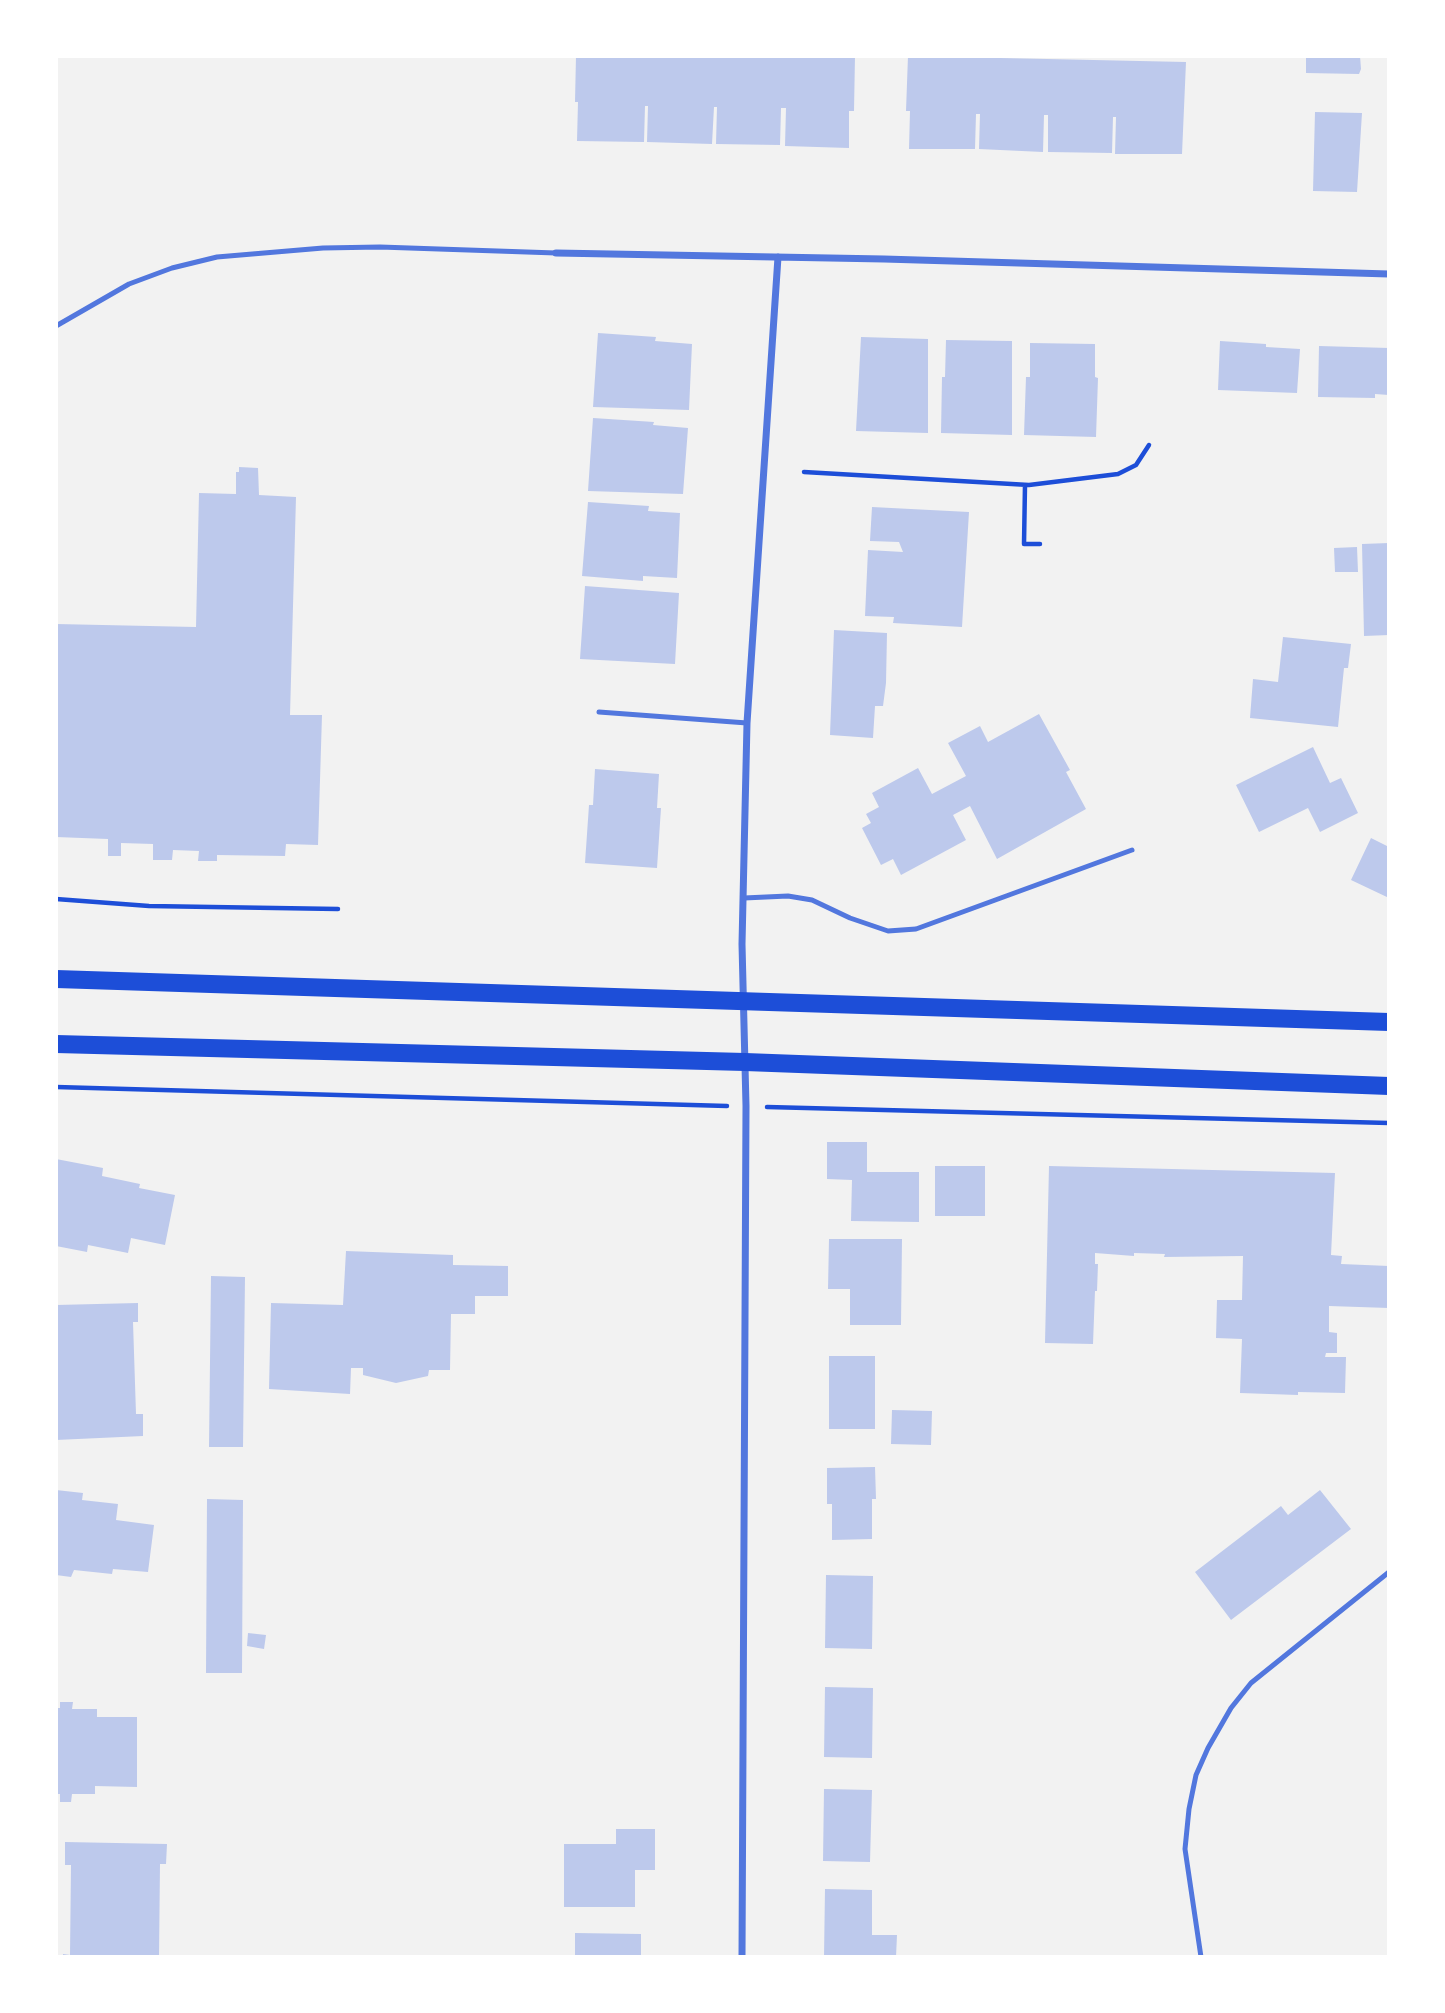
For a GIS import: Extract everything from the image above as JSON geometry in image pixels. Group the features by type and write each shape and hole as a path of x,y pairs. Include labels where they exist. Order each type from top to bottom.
{"main road":[{"path":"56,979 1389,1022"},
{"path":"56,1044 745,1062 1389,1086"}],"street":[{"path":"556,253 1389,274"},
{"path":"741,1957 745,1062 742,944 747,723 778,257"}],"lane":[{"path":"56,326 129,284 172,268 217,257 346,247 556,253"},
{"path":"599,712 747,723"},
{"path":"744,898 788,895 812,900 850,918 888,931 916,929 1132,850"},
{"path":"1201,1957 1185,1849 1196,1775 1208,1748 1231,1708 1251,1683 1389,1572"}],"path":[{"path":"804,472 1025,485 1118,474 1136,465 1149,445"},
{"path":"1025,485 1024,544 1040,544"},
{"path":"56,899 149,906 338,909"}],"building":[{"path":"576,56 855,56 854,111 849,111 849,148 785,146 786,108 781,108 780,145 716,144 717,107 714,107 712,144 647,142 648,106 645,106 644,142 577,141"},
{"path":"908,56 1186,62 1182,154 1115,154 1116,117 1113,117 1112,153 1048,152 1048,115 1044,115 1043,152 979,149 980,114 976,114 975,149 909,149 910,111 906,111"},
{"path":"1306,56 1360,56 1361,69 1359,74 1306,73"},
{"path":"1315,112 1362,113 1357,192 1313,191"},
{"path":"598,333 656,337 655,341 692,344 689,410 593,407"},
{"path":"861,337 928,339 928,433 856,431"},
{"path":"946,340 1012,341 1012,435 941,433"},
{"path":"1220,341 1300,349 1297,393 1218,390"},
{"path":"1030,343 1095,344 1095,377 1098,378 1096,437 1024,435 1026,377 1030,377"},
{"path":"1319,346 1389,348 1389,395 1375,394 1375,398 1318,397"},
{"path":"593,418 654,422 653,425 688,428 683,494 588,491"},
{"path":"239,467 258,468 259,495 296,497 290,715 322,715 318,845 286,844 285,856 217,855 217,861 198,861 199,851 173,850 172,860 153,860 153,844 121,843 121,856 108,856 108,839 56,837 56,624 196,627 199,493 236,494 236,472 239,472"},
{"path":"588,502 649,506 648,511 680,513 677,578 643,576 643,581 582,576"},
{"path":"872,507 969,512 962,627 893,623 894,617 865,616 868,550 903,552 899,542 870,541"},
{"path":"1389,543 1389,635 1364,636 1362,544"},
{"path":"1357,547 1358,572 1335,572 1334,548"},
{"path":"585,586 679,593 675,664 580,659"},
{"path":"834,630 887,633 883,706 875,706 873,738 830,735"},
{"path":"1283,637 1351,644 1348,668 1344,668 1338,727 1250,718 1253,679 1278,682"},
{"path":"1039,714 1070,770 1066,772 1086,809 997,859 970,806 953,815 966,840 901,875 893,859 881,865 862,828 871,823 866,814 879,807 872,793 918,768 932,794 966,776 948,743 980,726 988,742"},
{"path":"1313,747 1330,783 1341,778 1358,813 1320,832 1308,808 1259,832 1236,785"},
{"path":"595,769 659,774 657,808 661,808 657,868 585,863 589,805 593,805"},
{"path":"1371,838 1389,847 1389,898 1351,880"},
{"path":"827,1142 867,1142 867,1172 919,1172 919,1222 851,1221 852,1180 827,1179"},
{"path":"56,1159 103,1168 102,1176 140,1184 139,1188 175,1195 165,1245 131,1238 128,1253 88,1245 87,1252 56,1246"},
{"path":"935,1166 985,1166 985,1216 935,1216"},
{"path":"1049,1166 1335,1173 1331,1255 1342,1256 1341,1264 1389,1266 1389,1308 1329,1306 1329,1332 1337,1333 1337,1353 1326,1353 1325,1357 1346,1357 1345,1393 1240,1393 1242,1339 1216,1338 1217,1300 1242,1300 1243,1256 1164,1257 1165,1254 1134,1253 1134,1256 1095,1253 1095,1264 1098,1264 1093,1344 1045,1343"},
{"path":"829,1239 902,1239 901,1325 850,1325 850,1289 828,1289"},
{"path":"346,1251 453,1255 453,1265 508,1266 508,1296 475,1296 475,1314 451,1314 450,1370 429,1370 428,1376 396,1383 363,1375 363,1368 351,1368 350,1394 269,1389 271,1303 343,1305"},
{"path":"211,1276 245,1277 243,1447 209,1447"},
{"path":"138,1303 138,1322 133,1322 136,1414 143,1414 143,1436 56,1440 56,1305"},
{"path":"829,1356 875,1356 875,1429 829,1429"},
{"path":"892,1410 932,1411 931,1445 891,1444"},
{"path":"875,1467 876,1499 872,1499 872,1539 832,1540 832,1504 827,1504 827,1468"},
{"path":"56,1490 83,1493 82,1500 118,1504 116,1520 154,1525 148,1572 113,1569 112,1574 74,1570 71,1577 56,1575"},
{"path":"1320,1490 1351,1529 1231,1620 1195,1572 1281,1506 1288,1515"},
{"path":"207,1499 243,1500 242,1673 206,1673"},
{"path":"826,1575 873,1576 872,1649 825,1648"},
{"path":"248,1633 266,1635 264,1649 247,1646"},
{"path":"825,1687 873,1688 872,1758 824,1757"},
{"path":"60,1702 73,1702 72,1709 97,1709 97,1717 137,1717 137,1787 95,1786 95,1794 72,1794 71,1802 60,1802 60,1794 56,1794 56,1708 60,1708"},
{"path":"824,1789 872,1790 870,1862 823,1861"},
{"path":"616,1829 655,1829 655,1870 635,1870 635,1907 564,1907 564,1844 616,1844"},
{"path":"65,1842 167,1844 166,1864 160,1864 159,1957 63,1957 63,1954 70,1955 71,1865 65,1865"},
{"path":"825,1889 872,1890 872,1935 897,1935 896,1957 824,1957"},
{"path":"575,1933 641,1934 641,1957 575,1957"}]}
